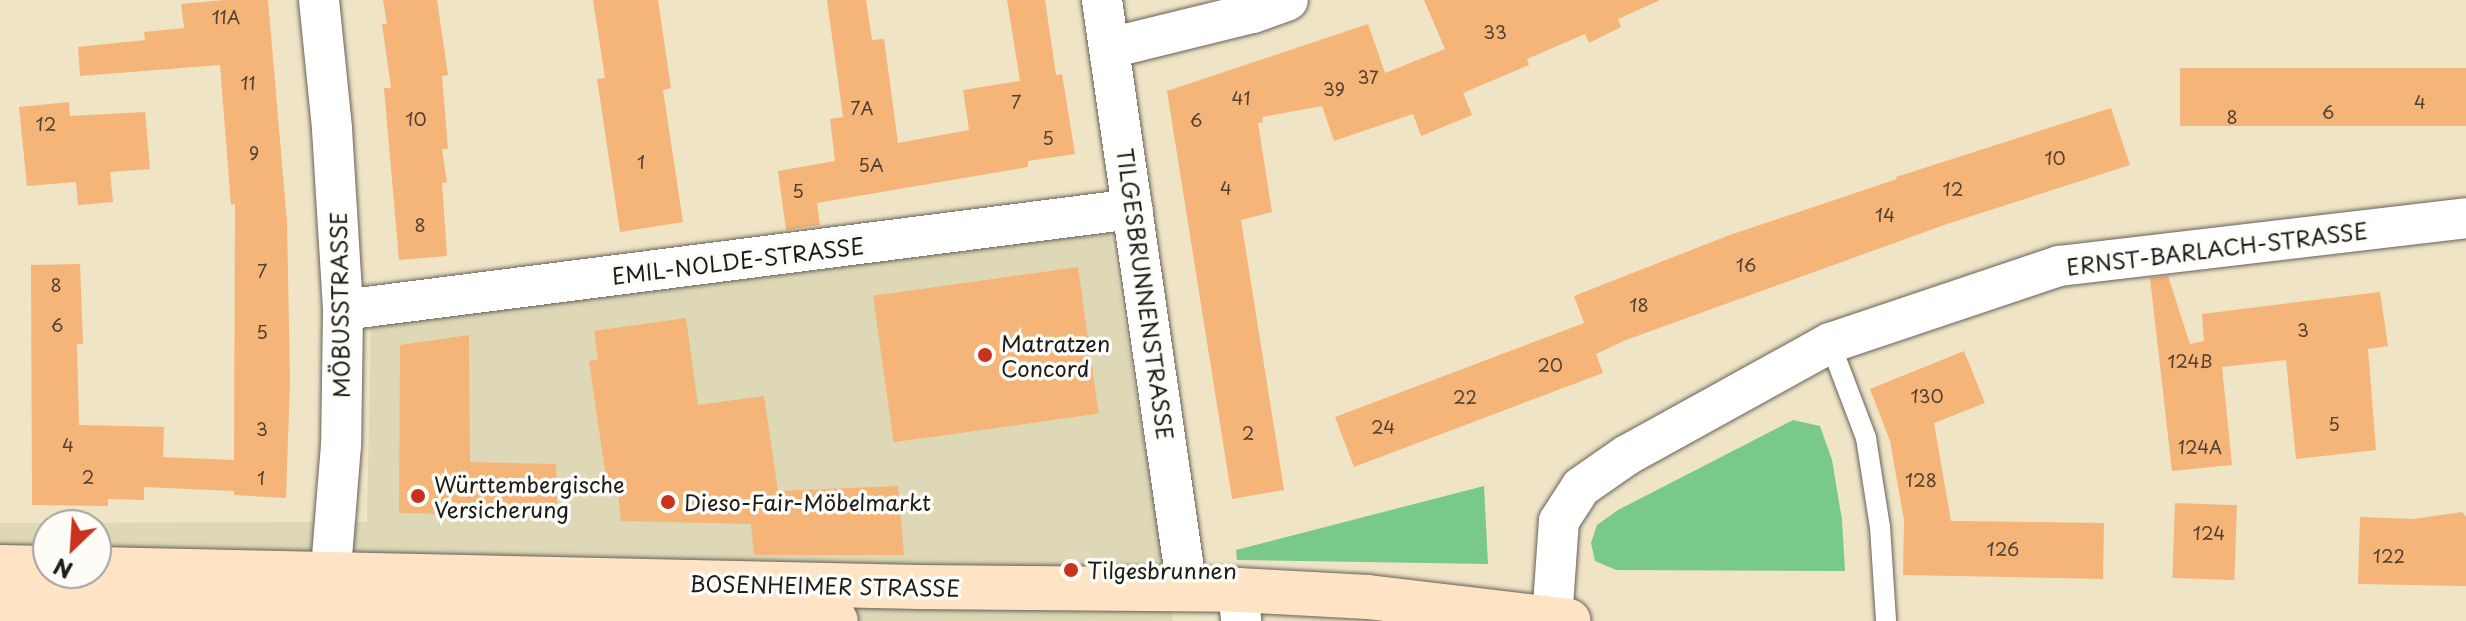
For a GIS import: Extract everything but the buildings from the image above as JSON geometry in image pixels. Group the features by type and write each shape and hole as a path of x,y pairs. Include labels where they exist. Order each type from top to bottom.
{"street":[{"name":"MÖBUSSTRASSE","path":"319,0 332,129 343,310 341,445 329,591"},
{"name":"TILGESBRUNNENSTRASSE","path":"1102,0 1187,589"},
{"path":"1110,48 1253,13 1288,0"},
{"name":"EMIL-NOLDE-STRASSE","path":"343,310 1133,209"},
{"name":"ERNST-BARLACH-STRASSE","path":"1550,621 1559,521 1581,487 1627,455 1830,343 2059,266 2466,218"},
{"path":"0,567 32,568"},
{"name":"BOSENHEIMER STRASSE","path":"112,571 329,591 836,621"},
{"name":"BOSENHEIMER STRASSE","path":"0,602 329,591 1187,589 1239,606 1368,597 1550,621"}],"lane":[{"path":"1830,343 1866,438 1880,527 1886,621"}],"shaded area":[{"path":"1110,233 1173,621 0,621 0,523 32,523 32,589 112,589 112,523 367,522 371,319"}],"green space":[{"path":"1793,420 1820,426 1832,460 1842,520 1845,571 1616,570 1595,561 1591,543 1597,525 1618,510"},
{"path":"1484,486 1488,564 1237,560 1236,550"}],"place":[{"name":"Matratzen Concord","path":"985,355"},
{"name":"Württembergische Versicherung","path":"418,496"},
{"name":"Dieso-Fair-Möbelmarkt","path":"668,502"},
{"name":"Tilgesbrunnen","path":"1071,570"}]}
